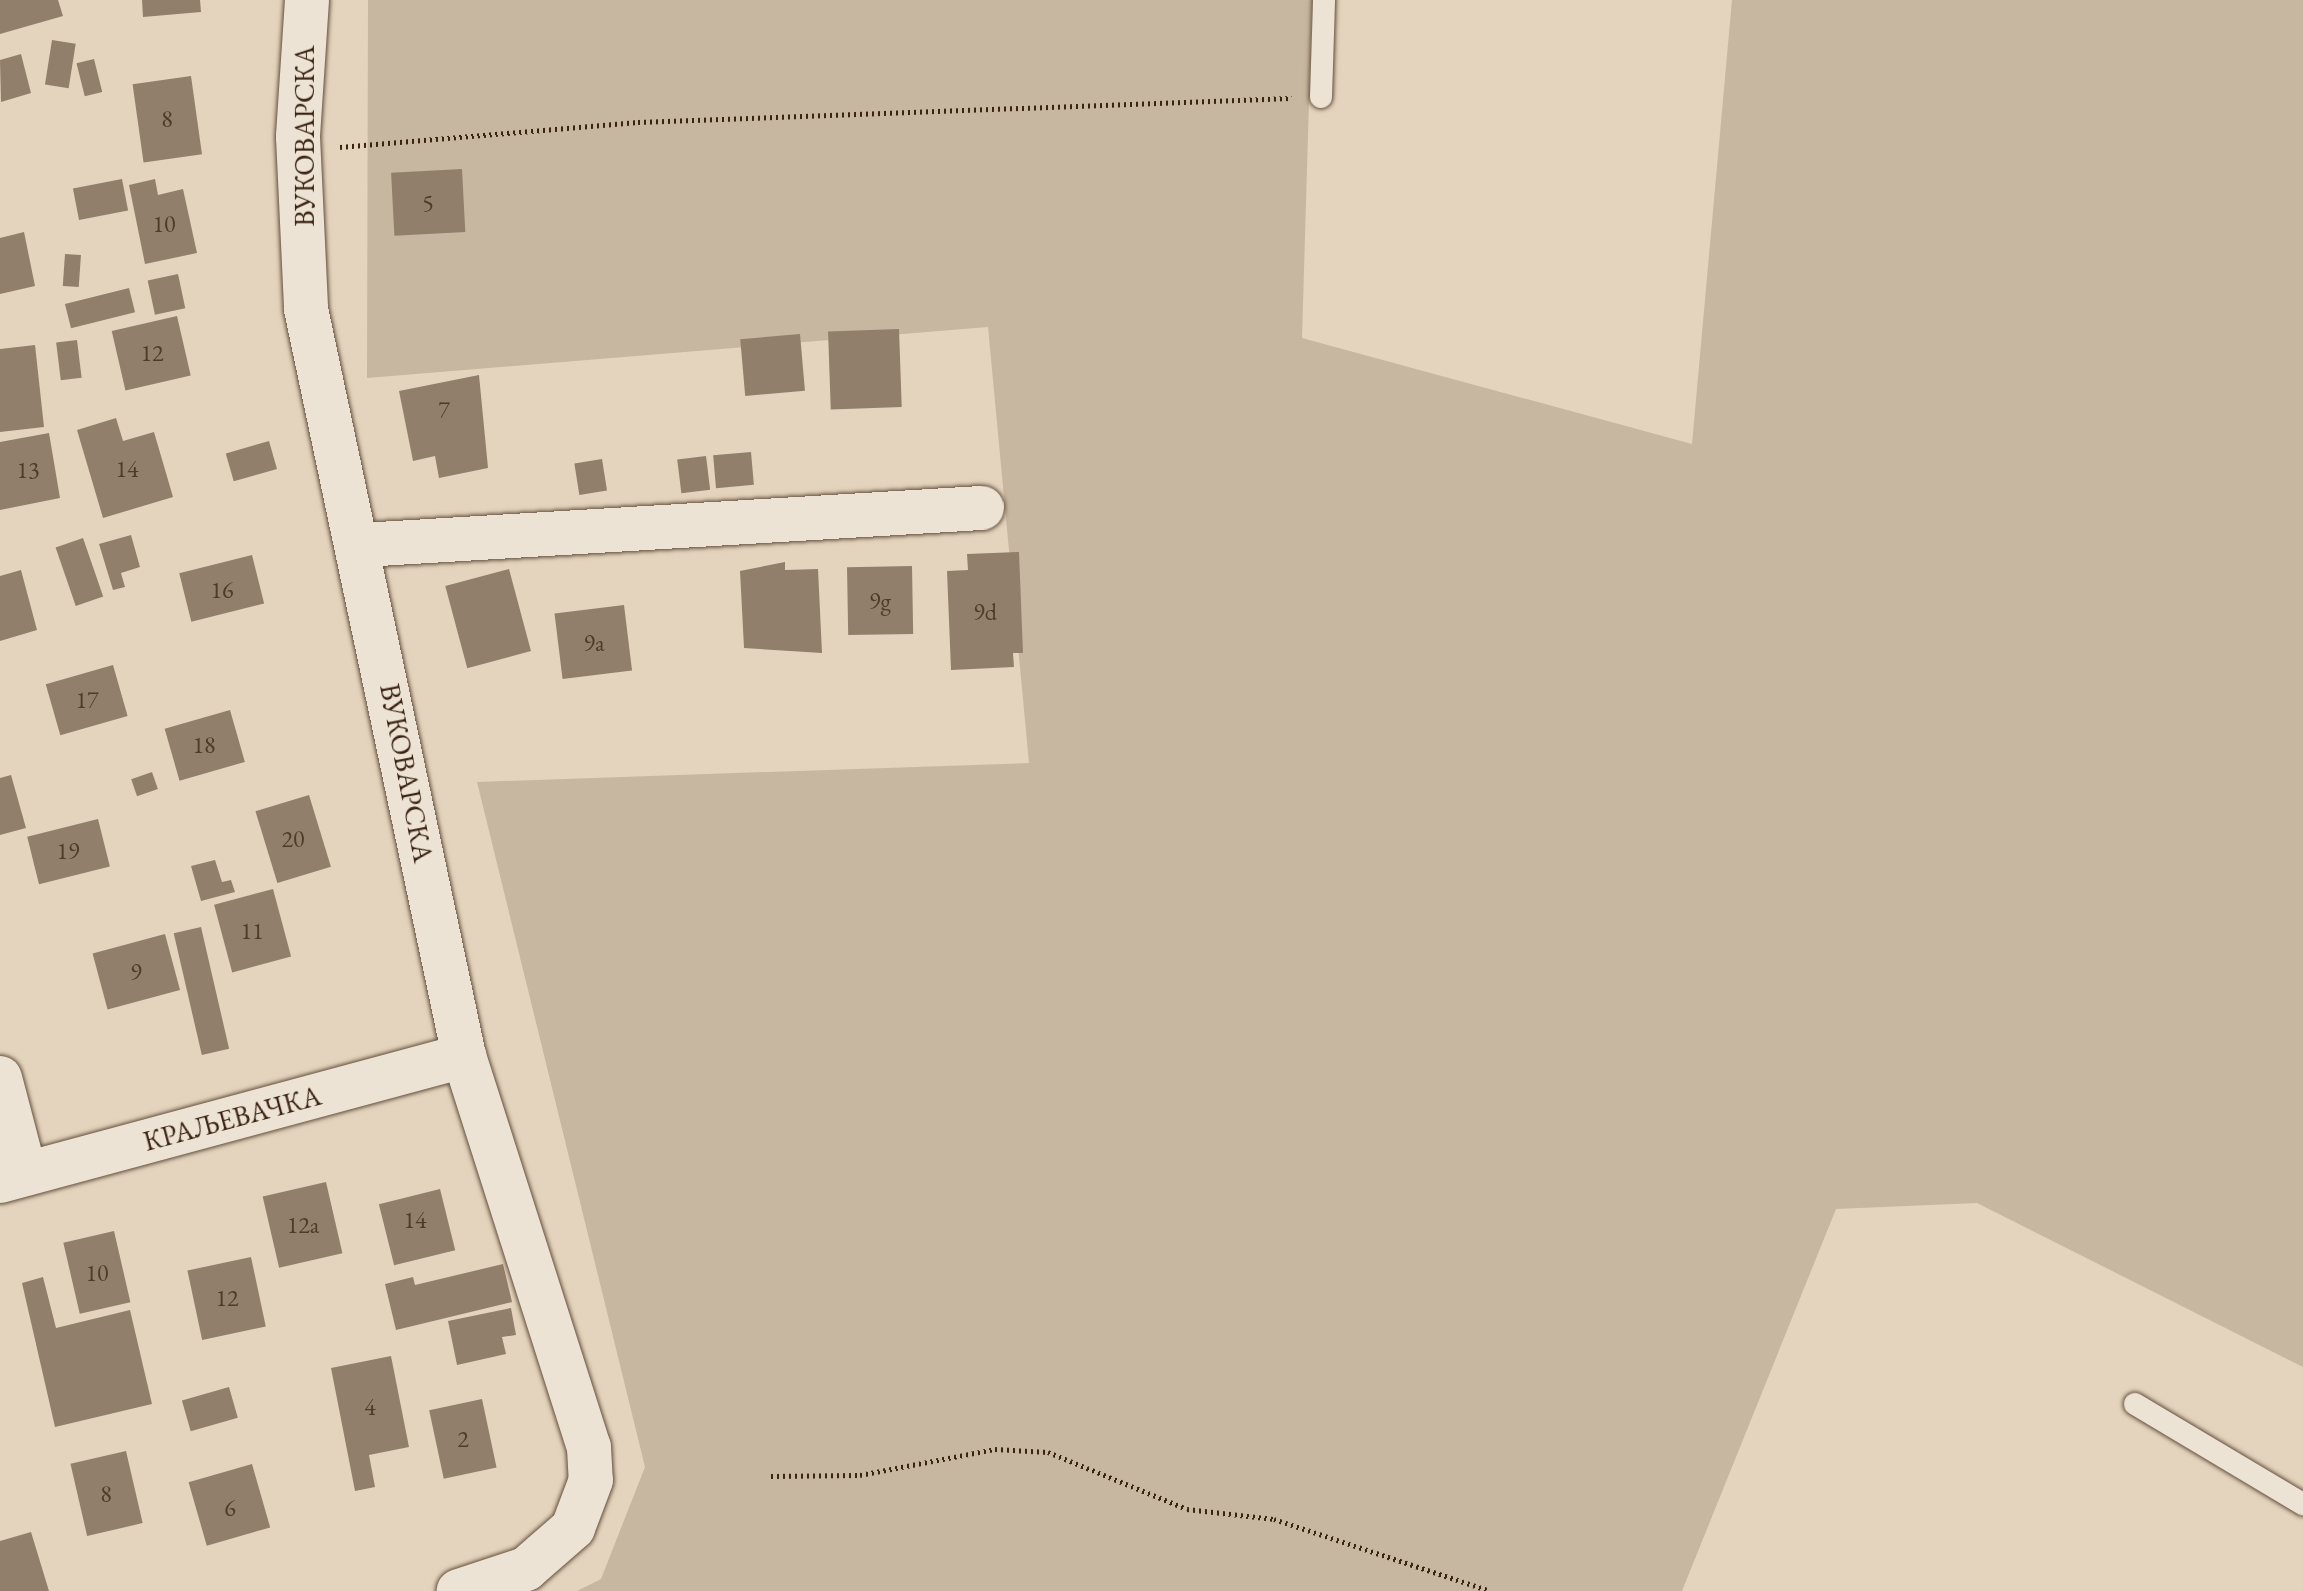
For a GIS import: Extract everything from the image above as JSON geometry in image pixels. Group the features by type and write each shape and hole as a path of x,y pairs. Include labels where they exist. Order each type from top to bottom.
{"street":[{"name":"ВУКОВАРСКА","path":"307,0 299,150 306,309 362,545 464,1056 583,1416 591,1480 573,1528 526,1569 459,1591"},
{"path":"362,545 982,508"},
{"name":"КРАЉЕВАЧКА","path":"13,1177 464,1056"},
{"path":"0,1078 13,1177"}],"lane":[{"path":"1321,97 1324,0"},
{"path":"2135,1404 2303,1504"}],"path":[{"path":"299,150 638,122 1321,97"},
{"path":"771,1476 860,1475 995,1449 1048,1452 1187,1509 1289,1523 1490,1591"}],"shaded area":[{"path":"368,0 1312,0 1302,338 1692,444 1732,0 2303,0 2303,1367 1977,1203 1836,1209 1682,1591 577,1591 601,1579 645,1467 477,782 1029,763 988,327 367,378"}],"building":[{"path":"0,0 58,0 63,16 0,34"},
{"path":"142,0 200,0 201,12 143,17"},
{"path":"52,40 76,44 69,88 45,84"},
{"path":"21,54 31,93 1,102 0,60"},
{"path":"94,59 102,92 85,96 77,63"},
{"path":"191,76 202,154 144,162 133,84"},
{"path":"462,169 465,232 394,236 391,173"},
{"path":"122,179 128,210 79,220 73,189"},
{"path":"155,179 158,195 183,189 197,253 145,264 129,185"},
{"path":"24,232 35,286 0,294 0,238"},
{"path":"65,254 81,255 79,287 63,286"},
{"path":"178,274 185,308 155,315 148,280"},
{"path":"129,288 135,312 71,328 65,304"},
{"path":"177,316 191,375 125,391 112,331"},
{"path":"899,329 902,407 831,409 828,331"},
{"path":"800,334 805,391 745,396 740,339"},
{"path":"77,340 82,378 61,380 56,343"},
{"path":"35,345 44,427 0,432 0,349"},
{"path":"479,375 488,468 439,478 435,456 413,461 399,391"},
{"path":"116,418 123,441 154,432 173,497 103,518 77,430"},
{"path":"49,433 60,498 0,510 0,442"},
{"path":"269,441 277,469 234,481 226,453"},
{"path":"751,452 754,485 716,488 713,455"},
{"path":"706,456 710,490 681,493 677,460"},
{"path":"602,459 607,491 579,495 574,463"},
{"path":"131,535 140,567 121,573 125,587 113,590 99,544"},
{"path":"83,538 103,597 76,606 56,547"},
{"path":"1019,552 1023,653 1013,653 1014,667 951,670 947,571 968,570 967,554"},
{"path":"252,555 264,604 191,622 179,573"},
{"path":"785,562 785,570 818,569 822,653 744,648 740,571"},
{"path":"912,566 913,634 848,635 847,567"},
{"path":"509,569 531,651 467,668 445,586"},
{"path":"21,570 37,630 0,641 0,576"},
{"path":"624,605 632,671 563,679 555,614"},
{"path":"113,665 128,716 60,735 46,684"},
{"path":"230,710 245,762 180,781 165,729"},
{"path":"152,772 158,789 137,796 131,779"},
{"path":"11,775 26,828 0,835 0,778"},
{"path":"309,795 331,867 277,883 255,811"},
{"path":"98,819 110,867 39,884 27,837"},
{"path":"215,860 222,882 231,880 235,892 201,901 191,866"},
{"path":"273,889 291,957 232,972 214,905"},
{"path":"201,927 229,1049 202,1055 174,933"},
{"path":"165,934 180,990 108,1009 93,953"},
{"path":"326,1182 342,1253 279,1268 263,1197"},
{"path":"440,1189 455,1250 394,1265 379,1204"},
{"path":"114,1231 130,1302 80,1314 63,1243"},
{"path":"251,1257 266,1326 202,1340 187,1271"},
{"path":"503,1264 512,1302 396,1330 385,1284 413,1277 415,1285"},
{"path":"43,1277 56,1328 130,1310 152,1404 55,1427 22,1283"},
{"path":"511,1308 516,1335 502,1337 506,1354 457,1365 448,1321"},
{"path":"391,1356 409,1447 369,1455 375,1487 355,1491 331,1368"},
{"path":"229,1387 238,1418 191,1431 182,1401"},
{"path":"482,1399 497,1467 444,1479 429,1410"},
{"path":"126,1451 143,1523 87,1536 70,1464"},
{"path":"252,1464 270,1527 207,1546 189,1482"},
{"path":"31,1532 49,1591 0,1591 0,1541"}]}
